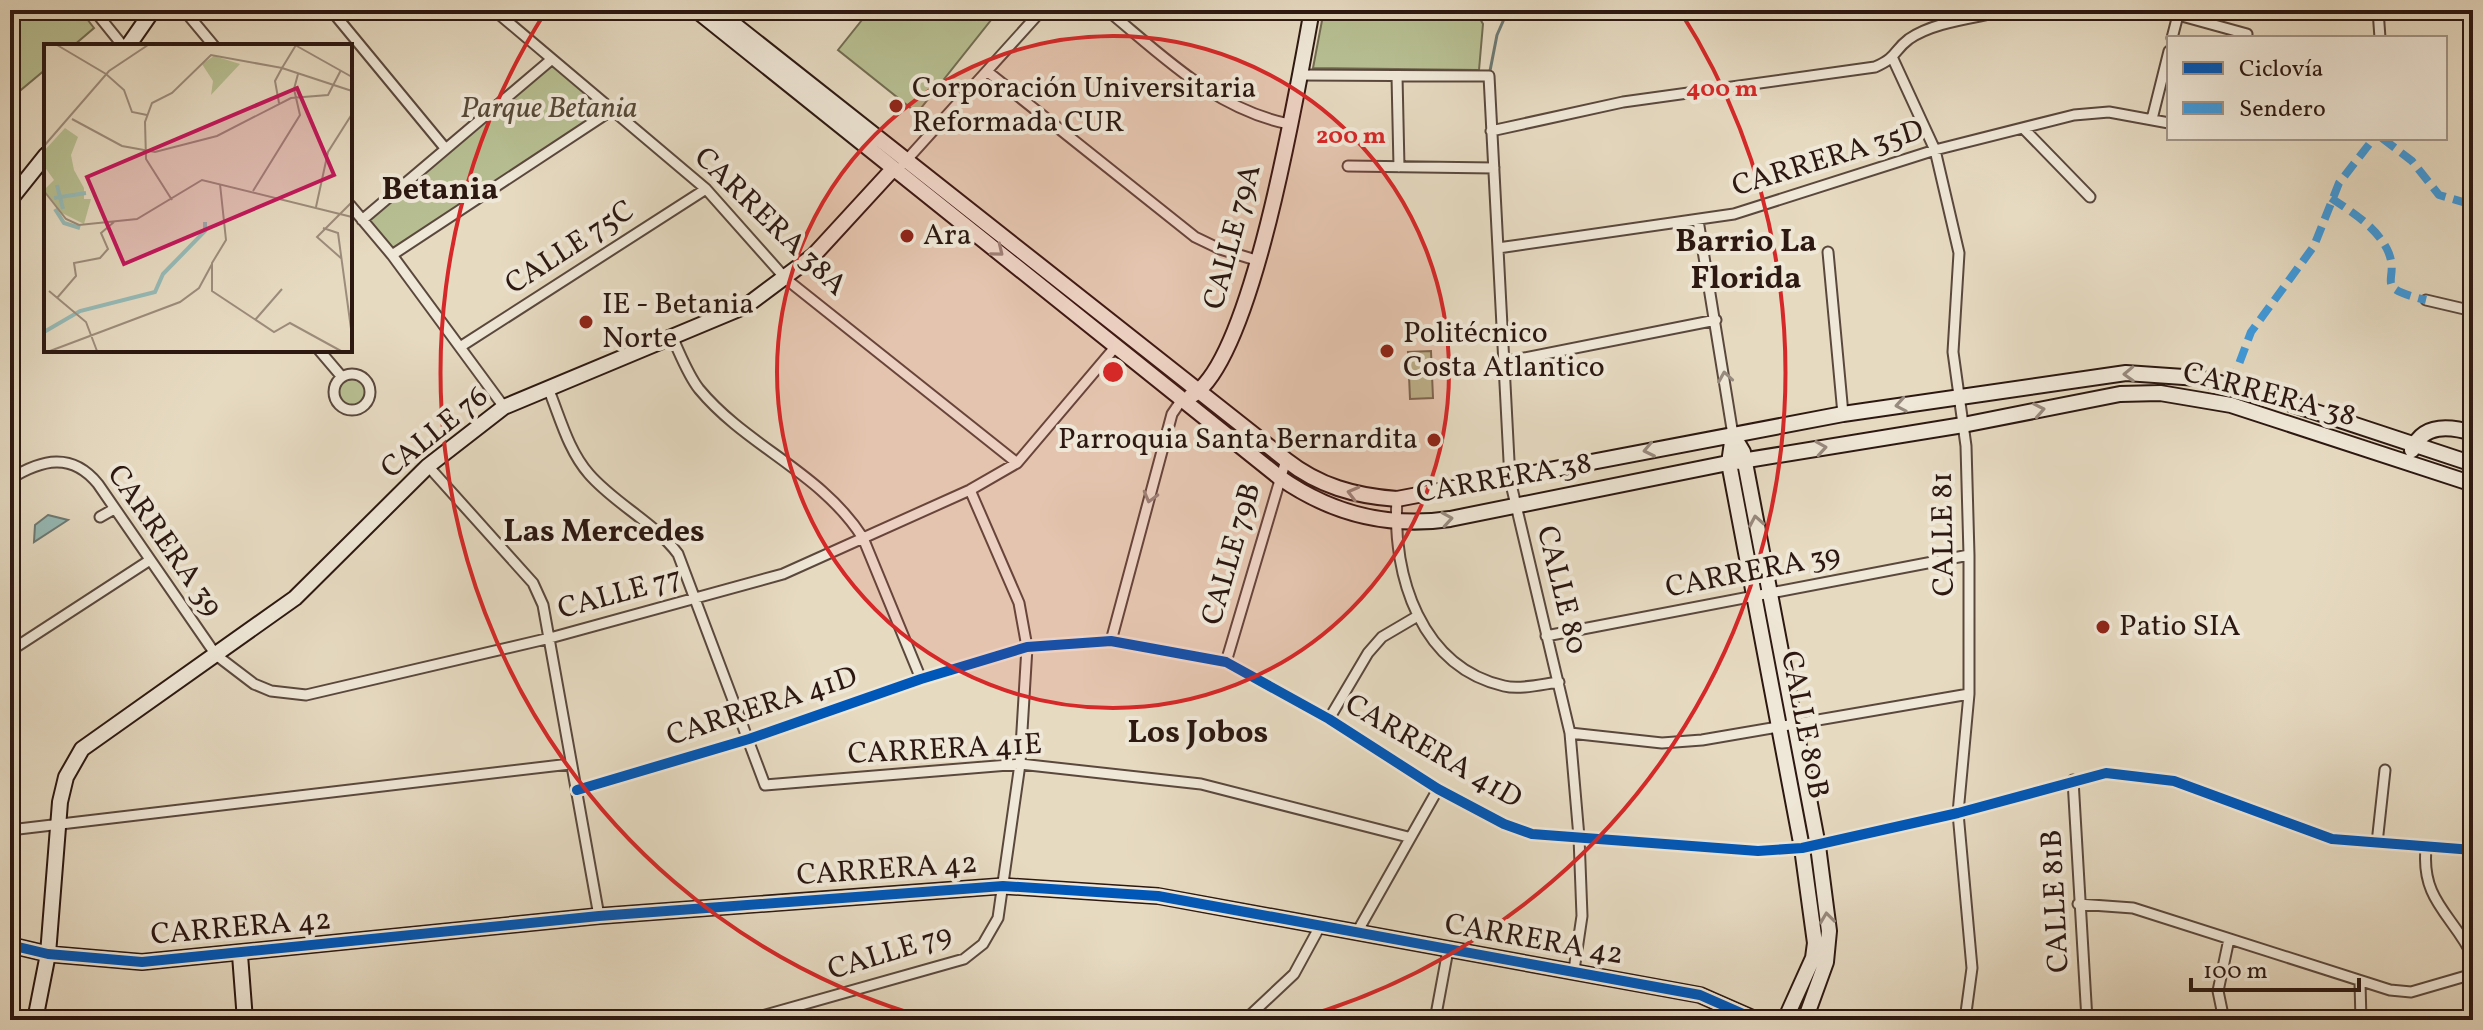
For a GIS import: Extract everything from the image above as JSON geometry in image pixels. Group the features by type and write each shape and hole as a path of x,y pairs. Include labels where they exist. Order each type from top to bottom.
{"main road":[{"path":"127,44 153,10"},
{"name":"CARRERA 38","path":"696,10 1286,460 1322,483 1347,492 1397,499 1510,480 1843,414 2126,373 2198,378 2246,389 2473,464"},
{"name":"CARRERA 38","path":"716,10 899,166 1279,477 1343,511 1396,522 1423,523 1744,460 1963,425 2120,394 2160,393 2231,405 2473,484"},
{"name":"CALLE 79A","path":"1198,392 1245,309 1259,261 1312,10"},
{"path":"10,200 44,158"},
{"name":"CALLE 76","path":"35,1020 48,954 66,777 82,749 295,598 428,466 504,407 746,306 786,279 831,239 899,166"},
{"path":"1183,398 1198,392"},
{"path":"2408,463 2414,444 2435,429 2445,427 2473,433"},
{"name":"CALLE 80B","path":"1733,435 1744,460 1818,846 1828,949 1821,980 1805,1020"},
{"name":"CALLE 80B","path":"1733,435 1729,463 1802,848 1815,943 1810,966 1785,1020"},
{"name":"CARRERA 42","path":"10,945 48,954 142,962 240,955 599,916 1003,886 1158,896 1319,928 1574,970 1700,995 1757,1020"},
{"path":"240,955 245,1020"}],"street":[{"path":"94,10 123,44"},
{"path":"184,10 212,44"},
{"path":"331,10 445,148"},
{"name":"CARRERA 38A","path":"494,10 706,189 786,279 1017,463"},
{"name":"CALLE 76","path":"899,166 1042,10"},
{"path":"1107,10 1217,98 1257,116 1289,124"},
{"path":"1491,131 1623,102 1875,67 1893,59 1907,41 1926,31 2008,10"},
{"path":"2160,10 2247,34"},
{"path":"2378,10 2380,36"},
{"path":"2173,36 2178,15"},
{"path":"362,220 552,59"},
{"name":"CALLE 81","path":"1893,59 1935,150 1959,253 1953,352 1963,425 1969,555 1969,694 1958,813 1972,968 1965,1020"},
{"path":"2152,119 2167,59"},
{"path":"988,72 1195,237 1220,249 1259,261"},
{"path":"1299,75 1397,76 1399,167"},
{"name":"CALLE 80","path":"1397,76 1489,76 1510,480 1570,733 1582,916 1574,970"},
{"path":"392,255 612,110"},
{"name":"CARRERA 35D","path":"1498,248 1698,220 1777,203 1935,150 2097,113 2167,123"},
{"path":"2023,128 2090,197"},
{"path":"1348,166 1494,168"},
{"name":"CALLE 75C","path":"460,347 706,189"},
{"path":"352,208 392,255 504,407"},
{"name":"CALLE 80B","path":"1698,220 1733,435"},
{"path":"1828,252 1843,414"},
{"path":"2426,300 2473,311"},
{"path":"1504,362 1716,320"},
{"path":"673,339 700,389 831,496 863,538 921,679"},
{"name":"CALLE 77","path":"216,655 254,684 271,691 306,695 550,638 783,574 970,490 1017,463 1117,345"},
{"path":"321,352 342,377"},
{"path":"353,374 368,382 369,400 361,408 346,409 336,401 334,388 342,377 353,374"},
{"path":"548,388 580,462 590,475 665,537 678,554 749,739"},
{"path":"1111,641 1172,414 1183,398"},
{"name":"CALLE 79B","path":"1226,662 1286,460"},
{"name":"CARRERA 39","path":"10,479 39,463 67,462 90,475 216,655"},
{"path":"428,466 533,583 543,605 599,916"},
{"path":"970,490 1019,603 1027,647"},
{"path":"1397,499 1396,522 1416,617 1438,650 1464,671 1506,687 1559,682"},
{"path":"100,517 114,509"},
{"name":"CARRERA 39","path":"1546,636 1969,555"},
{"path":"10,651 150,560"},
{"path":"1329,719 1368,653 1382,637 1416,617"},
{"name":"CARRERA 41D","path":"577,790 749,739 921,679 1027,647 1111,641 1226,662 1329,719 1438,789 1504,824 1532,834 1758,851 1802,848 1958,813 2106,773 2174,781 2332,839 2426,849 2473,850"},
{"name":"CALLE 79","path":"748,1020 964,959 983,944 998,918 1003,886 1020,764 1027,647"},
{"path":"1570,733 1662,743 1779,729 1969,694"},
{"name":"CARRERA 41E","path":"749,739 765,785 1020,764 1201,784 1408,837"},
{"path":"10,830 570,764"},
{"path":"2377,843 2385,770"},
{"name":"CALLE 81B","path":"2073,780 2087,1020"},
{"path":"1356,934 1408,837 1438,789"},
{"path":"2426,849 2424,870 2430,892 2473,957"},
{"path":"2078,904 2133,908 2360,983 2411,992 2473,974"},
{"path":"1245,1020 1294,974 1319,928"},
{"path":"2224,1020 2218,991 2229,939"},
{"path":"1435,1020 1448,950"},
{"path":"2360,983 2361,1020"}],"green space":[{"path":"10,10 80,10 94,28 75,44 44,44 44,71 10,99"},
{"path":"870,10 999,10 917,113 838,50"},
{"path":"1324,10 1475,10 1483,24 1479,70 1313,68"},
{"name":"Parque Betania","path":"552,59 612,110 392,255 362,220"},
{"path":"1431,351 1433,398 1410,399 1408,352"},
{"path":"353,379 359,380 367,388 367,400 359,408 353,409 347,408 339,400 338,394 339,388 347,380"}],"water":[{"path":"48,515 68,520 34,542 35,525"}],"waterway":[{"path":"1489,76 1497,35 1508,10"}],"marked path":[{"path":"2231,385 2251,332 2314,246 2339,183 2372,140"},
{"path":"2385,140 2412,161 2439,195 2473,205"},
{"path":"2331,198 2362,220 2382,241 2391,260 2392,286 2426,300"}],"cycle path":[{"path":"577,790 749,739 921,679 1027,647 1111,641 1226,662 1329,719 1438,789 1504,824 1532,834 1758,851 1802,848 1958,813 2106,773 2174,781 2332,839 2473,850"},
{"path":"10,945 48,954 142,962 599,916 1003,886 1158,896 1700,995 1757,1020"}],"place":[{"name":"Corporación Universitaria Reformada CUR","path":"896,106"},
{"name":"Ara","path":"907,236"},
{"name":"IE - Betania Norte","path":"586,322"},
{"name":"Politécnico Costa Atlantico","path":"1387,351"},
{"name":"Parroquia Santa Bernardita","path":"1434,440"},
{"name":"Patio SIA","path":"2103,627"}],"district":[{"name":"Betania","path":"440,191"},
{"name":"Barrio La Florida","path":"1746,262"},
{"name":"Las Mercedes","path":"604,533"},
{"name":"Los Jobos","path":"1198,734"}]}
